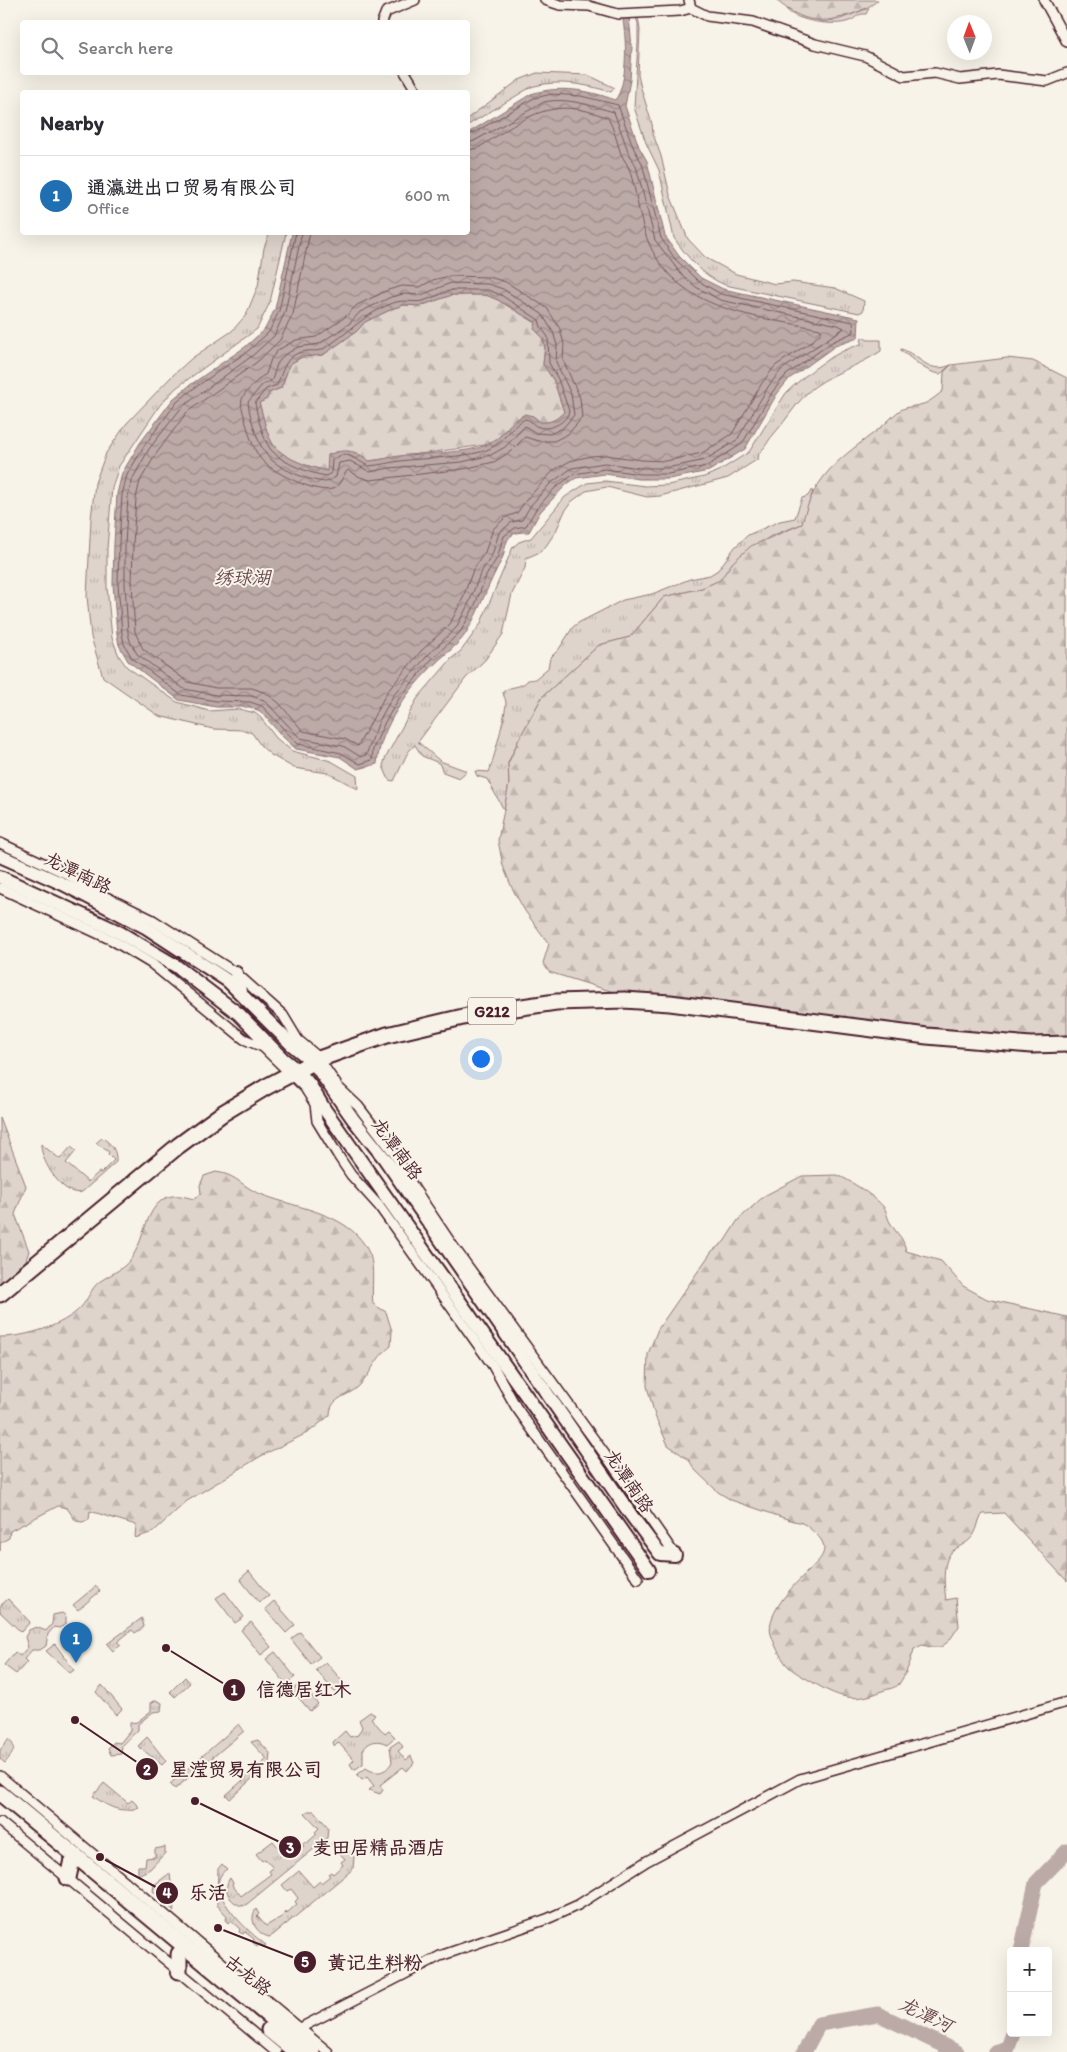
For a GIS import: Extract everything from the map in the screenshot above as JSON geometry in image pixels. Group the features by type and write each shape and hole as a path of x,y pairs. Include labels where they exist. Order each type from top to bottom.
{"main road":[{"name":"龙潭南路","path":"0,856 62,884 147,928 228,981 291,1044 316,1060 352,1119 384,1158 630,1515 660,1554 675,1555"},
{"name":"龙潭南路","path":"0,877 92,919 159,955 204,987 246,1022 283,1059 339,1129 496,1360 649,1570"},
{"path":"236,973 240,991"},
{"name":"G212","path":"0,1294 178,1146 224,1112 316,1060 388,1035 480,1013 556,1002 624,1000 980,1041 1031,1045 1067,1044"},
{"path":"246,1022 258,1009"},
{"path":"339,1129 352,1119"},
{"name":"古龙路","path":"0,1793 296,2032 312,2052"},
{"name":"古龙路","path":"0,1804 69,1871 180,1954 296,2052"},
{"path":"178,1972 180,1954"}],"street":[{"path":"383,20 386,12 415,0"},
{"path":"545,0 560,5 589,6 618,14 680,11 690,4 707,16 753,22 815,44 865,56 904,76 935,73 960,80 992,75 1047,81 1067,72"},
{"path":"1044,0 1067,42"},
{"path":"407,75 416,90"},
{"path":"0,843 67,874 98,893 153,920 236,973 282,1015 298,1040 338,1087 358,1106 394,1153 414,1188 453,1246 604,1452 675,1555"},
{"path":"0,888 85,927 140,955 167,974 244,1039 263,1047 294,1073 315,1104 317,1121 345,1166 379,1206 496,1360 516,1408 638,1579"},
{"path":"296,2032 440,1956 547,1919 578,1905 647,1861 800,1779 1067,1702"},
{"path":"0,1776 268,2009"},
{"path":"0,1822 69,1871 178,1972 276,2052"},
{"path":"296,2032 328,2052"}],"green space":[{"path":"776,0 878,0 870,6 843,17 813,20 795,13"},
{"path":"869,8 866,14 861,14 843,23 825,23 806,20 786,9 823,22 840,19"},
{"path":"635,16 638,16 640,30 638,75 641,88 661,156 670,195 688,239 706,258 736,274 775,284 793,282 835,288 864,301 863,311 859,313 725,285 710,277 684,252 674,238 659,170 646,143 634,107 638,43 638,23"},
{"path":"537,73 588,75 615,88 611,92 581,85 561,83 531,87 470,124 470,117 519,80"},
{"path":"269,235 286,235 270,302 257,329 176,388 160,405 119,466 112,488 107,549 107,587 112,638 119,656 127,667 177,702 209,711 239,709 255,713 276,738 292,751 331,761 357,776 358,789 328,773 294,768 271,755 261,746 252,733 244,730 213,729 159,716 103,677 91,637 87,596 91,519 95,483 106,453 127,423 171,377 192,358 232,331 246,315 258,286 264,248"},
{"path":"452,295 486,295 498,300 536,323 545,346 543,364 554,381 564,412 561,415 547,422 540,422 533,416 514,420 498,438 485,445 369,461 353,452 335,452 327,471 293,460 276,448 268,433 259,403 267,399 269,393 281,388 290,364 302,357 323,355 357,331 365,322 394,308 404,305 420,306"},
{"path":"862,337 868,340 881,340 881,351 815,386 798,403 759,453 758,459 728,478 660,496 647,497 607,487 586,491 571,502 546,546 540,552 526,558 525,568 512,594 503,634 485,660 466,678 418,742 440,761 467,771 459,778 443,772 439,763 422,756 415,745 408,752 394,781 389,780 383,766 385,759 417,699 452,658 461,651 480,625 513,547 519,542 531,538 565,497 587,483 605,481 645,486 668,485 704,477 719,471 749,452 786,393 821,364 840,352 861,344"},
{"path":"901,349 936,368 951,365 940,374 934,373 919,365"},
{"path":"1007,358 1033,361 1067,378 1067,1039 1017,1039 617,993 549,972 543,963 549,944 525,911 512,888 503,866 498,840 509,784 508,764 519,739 542,697 599,645 630,637 664,597 702,588 720,580 733,562 751,546 802,524 814,492 831,469 899,411 925,404 943,391 944,372 951,365"},
{"path":"813,491 802,524 771,536 733,562 721,580 702,588 664,597 630,637 599,645 542,697 508,763 509,784 504,810 487,779 477,776 475,771 489,772 505,708 506,702 503,692 509,688 522,685 528,680 535,679 548,668 550,658 578,623 623,600 652,594 690,579 710,575 718,570 735,547 748,535 780,521 795,518 802,498 808,496"},
{"path":"0,1118 26,1186 15,1214 29,1251 23,1269 0,1285"},
{"path":"102,1138 113,1147 116,1154 116,1162 82,1192 75,1192 60,1184 44,1159 41,1144 60,1159 71,1147 76,1151 66,1163 88,1182 99,1172 101,1173 114,1160 108,1154 109,1152 96,1143"},
{"path":"216,1172 230,1176 256,1192 324,1214 351,1230 362,1241 370,1255 373,1273 373,1304 386,1312 392,1331 391,1346 380,1356 355,1390 333,1404 330,1415 309,1432 261,1456 187,1501 153,1532 135,1538 136,1525 90,1511 89,1520 76,1521 67,1508 58,1506 10,1531 9,1538 0,1543 0,1337 32,1333 54,1325 74,1314 99,1282 123,1267 131,1259 152,1211 162,1200 174,1196 194,1199 201,1194 200,1185 204,1176"},
{"path":"837,1175 863,1190 882,1205 890,1222 902,1239 906,1251 941,1261 963,1286 987,1299 1067,1317 1067,1581 1004,1513 983,1514 974,1535 950,1554 945,1566 946,1600 956,1598 959,1626 949,1641 941,1647 922,1645 914,1649 906,1672 898,1685 871,1695 852,1698 834,1694 788,1666 778,1651 770,1629 771,1621 779,1604 791,1588 818,1562 824,1552 821,1540 803,1523 731,1500 718,1492 695,1470 689,1460 668,1445 655,1416 647,1386 648,1354 658,1329 712,1251 724,1242 738,1220 764,1196 802,1176"},
{"path":"249,1571 269,1596 259,1603 240,1579"},
{"path":"96,1586 100,1591 78,1610 73,1605"},
{"path":"225,1592 244,1617 235,1623 216,1598"},
{"path":"8,1599 30,1622 21,1632 0,1612 0,1606"},
{"path":"274,1601 295,1625 286,1633 265,1609"},
{"path":"62,1613 66,1616 66,1624 59,1628 54,1627 48,1634 46,1646 40,1650 32,1650 24,1659 27,1662 16,1674 4,1665 15,1652 20,1656 28,1647 25,1637 29,1630 36,1627 46,1631 52,1624 53,1615"},
{"path":"142,1618 144,1627 135,1633 132,1630 117,1642 121,1645 113,1651 107,1644"},
{"path":"251,1622 271,1647 261,1655 241,1630"},
{"path":"300,1632 320,1657 311,1664 291,1639"},
{"path":"55,1644 74,1670 70,1673 46,1651"},
{"path":"275,1652 295,1677 286,1684 266,1659"},
{"path":"326,1662 347,1687 337,1695 316,1670"},
{"path":"185,1677 190,1683 175,1697 170,1692"},
{"path":"301,1683 318,1704 310,1711 292,1690"},
{"path":"102,1685 122,1709 116,1715 96,1692"},
{"path":"156,1700 162,1703 161,1711 153,1712 138,1724 138,1730 122,1745 121,1754 111,1755 108,1748 114,1742 120,1743 130,1731 130,1723 137,1722 151,1711 151,1703"},
{"path":"370,1712 375,1715 371,1718 385,1734 389,1731 395,1737 387,1744 377,1741 368,1745 363,1750 363,1764 354,1770 350,1764 354,1760 338,1742 334,1746 333,1742 345,1731 350,1737 358,1735 362,1727 359,1720"},
{"path":"239,1724 244,1731 175,1789 170,1784"},
{"path":"147,1737 166,1761 162,1765 138,1746"},
{"path":"9,1739 14,1749 5,1763 0,1759 0,1750"},
{"path":"258,1740 270,1753 269,1763 230,1799 226,1795 267,1759 251,1742"},
{"path":"399,1741 403,1747 398,1751 406,1760 411,1756 414,1763 407,1771 403,1767 380,1785 383,1790 380,1794 369,1790 374,1786 367,1777 362,1780 357,1775 366,1768 373,1772 381,1772 387,1769 392,1762 390,1747"},
{"path":"104,1783 128,1803 132,1800 139,1807 121,1810 109,1806 93,1796"},
{"path":"314,1811 328,1827 327,1838 247,1904 243,1906 234,1902 227,1891 230,1878 233,1883 232,1885 241,1896 271,1874 269,1871 273,1868 265,1859 262,1861 256,1854 273,1841 286,1857 304,1846 302,1844 305,1841 307,1843 317,1834 315,1832 319,1828 305,1813"},
{"path":"333,1842 340,1842 354,1857 353,1869 273,1935 269,1937 261,1933 253,1922 256,1909 259,1914 257,1916 266,1926 283,1916 285,1911 287,1913 297,1904 295,1902 298,1898 291,1889 287,1891 282,1885 299,1871 313,1887 330,1876 328,1874 331,1872 333,1874 343,1865 341,1862 345,1859 331,1844"},
{"path":"165,1847 165,1853 150,1869 138,1875 138,1866 145,1866 146,1858 155,1857 155,1849"},
{"path":"222,1864 227,1869 220,1877 219,1887 223,1898 239,1921 266,1945 264,1947 253,1943 254,1939 245,1932 243,1934 239,1932 240,1929 231,1921 229,1923 226,1920 227,1916 217,1905 218,1869"},
{"path":"170,1873 174,1911 153,1891 154,1885"}],"water":[{"name":"绣球湖","path":"622,16 629,17 632,47 630,80 625,106 639,147 647,161 665,236 679,256 701,278 723,289 859,318 858,338 835,346 789,379 777,394 745,449 709,471 669,479 639,479 605,474 576,478 567,484 540,512 529,532 520,532 508,539 502,559 466,633 456,646 440,659 416,684 397,709 384,736 377,764 358,769 340,757 296,749 260,711 250,707 216,707 179,700 128,661 119,645 117,634 113,584 117,494 122,473 140,443 173,399 245,347 265,329 275,309 292,235 470,235 470,132 531,94 542,91 563,89 584,91 615,100 622,83 625,47","holes":["452,295 486,295 498,300 536,323 534,329 543,338 545,346 543,364 554,381 564,412 556,419 540,422 533,416 525,414 493,442 469,450 369,461 354,452 339,451 328,455 327,471 293,459 276,448 268,433 259,403 267,399 269,393 281,388 290,364 302,357 323,355 357,331 365,322 394,308 404,305 420,306"]}],"waterway":[{"name":"龙潭河","path":"1022,1947 1036,1883 1067,1851"},
{"name":"龙潭河","path":"804,2052 819,2024 878,2014 957,2052"},
{"name":"龙潭河","path":"995,2052 1008,2048 1012,2037"}],"place":[{"name":"信德居红木","path":"166,1648"},
{"name":"通瀛进出口贸易有限公司","path":"76,1663"},
{"name":"星滢贸易有限公司","path":"75,1720"},
{"name":"麦田居精品酒店","path":"195,1801"},
{"name":"乐活","path":"100,1857"},
{"name":"黄记生料粉","path":"218,1928"}]}
